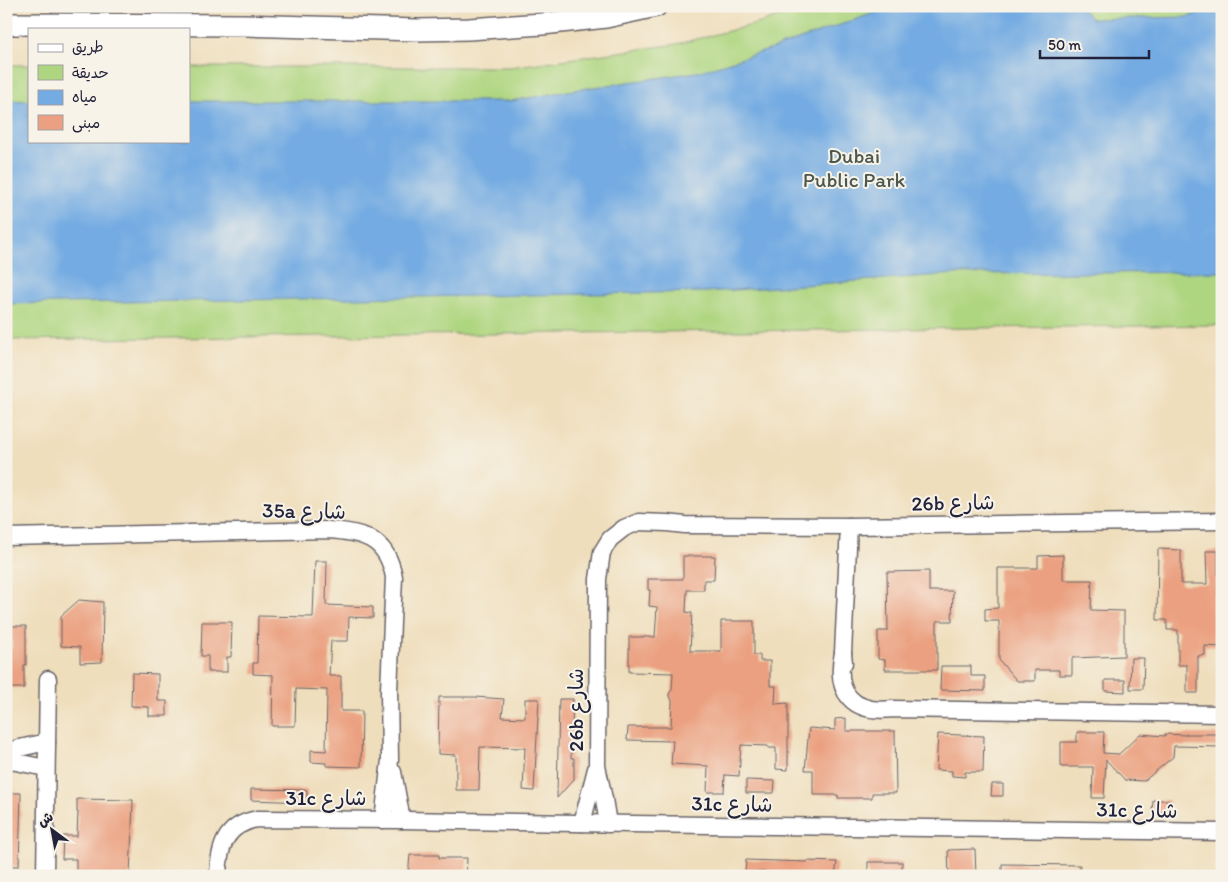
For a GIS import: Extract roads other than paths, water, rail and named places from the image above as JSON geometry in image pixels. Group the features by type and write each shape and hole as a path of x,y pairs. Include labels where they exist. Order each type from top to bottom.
{"main road":[{"path":"6,24 243,25 417,30 469,29 606,17 656,6"}],"street":[{"name":"26b شارع","path":"608,824 597,766 599,567 602,552 610,539 624,528 638,522 685,525 849,526 1222,521"},
{"path":"849,526 843,653 840,675 846,694 862,707 882,711 1222,714"},
{"name":"35a شارع","path":"6,537 328,530 348,531 367,537 378,545 387,554 392,565 394,577 389,690 390,760 383,820"},
{"path":"45,876 48,679"},
{"path":"6,751 47,742"},
{"path":"6,760 46,768"},
{"name":"35a شارع","path":"390,760 396,782 402,820"},
{"name":"26b شارع","path":"582,823 597,766"},
{"name":"31c شارع","path":"218,876 219,857 224,841 231,830 242,823 257,819 1222,832"}],"water":[{"name":"Dubai Public Park","path":"894,6 1082,6 1083,10 1092,19 1186,17 1208,11 1210,6 1222,6 1222,272 955,274 707,292 6,304 6,100 28,101 28,142 190,142 190,101 511,101 697,72 772,49"}]}
